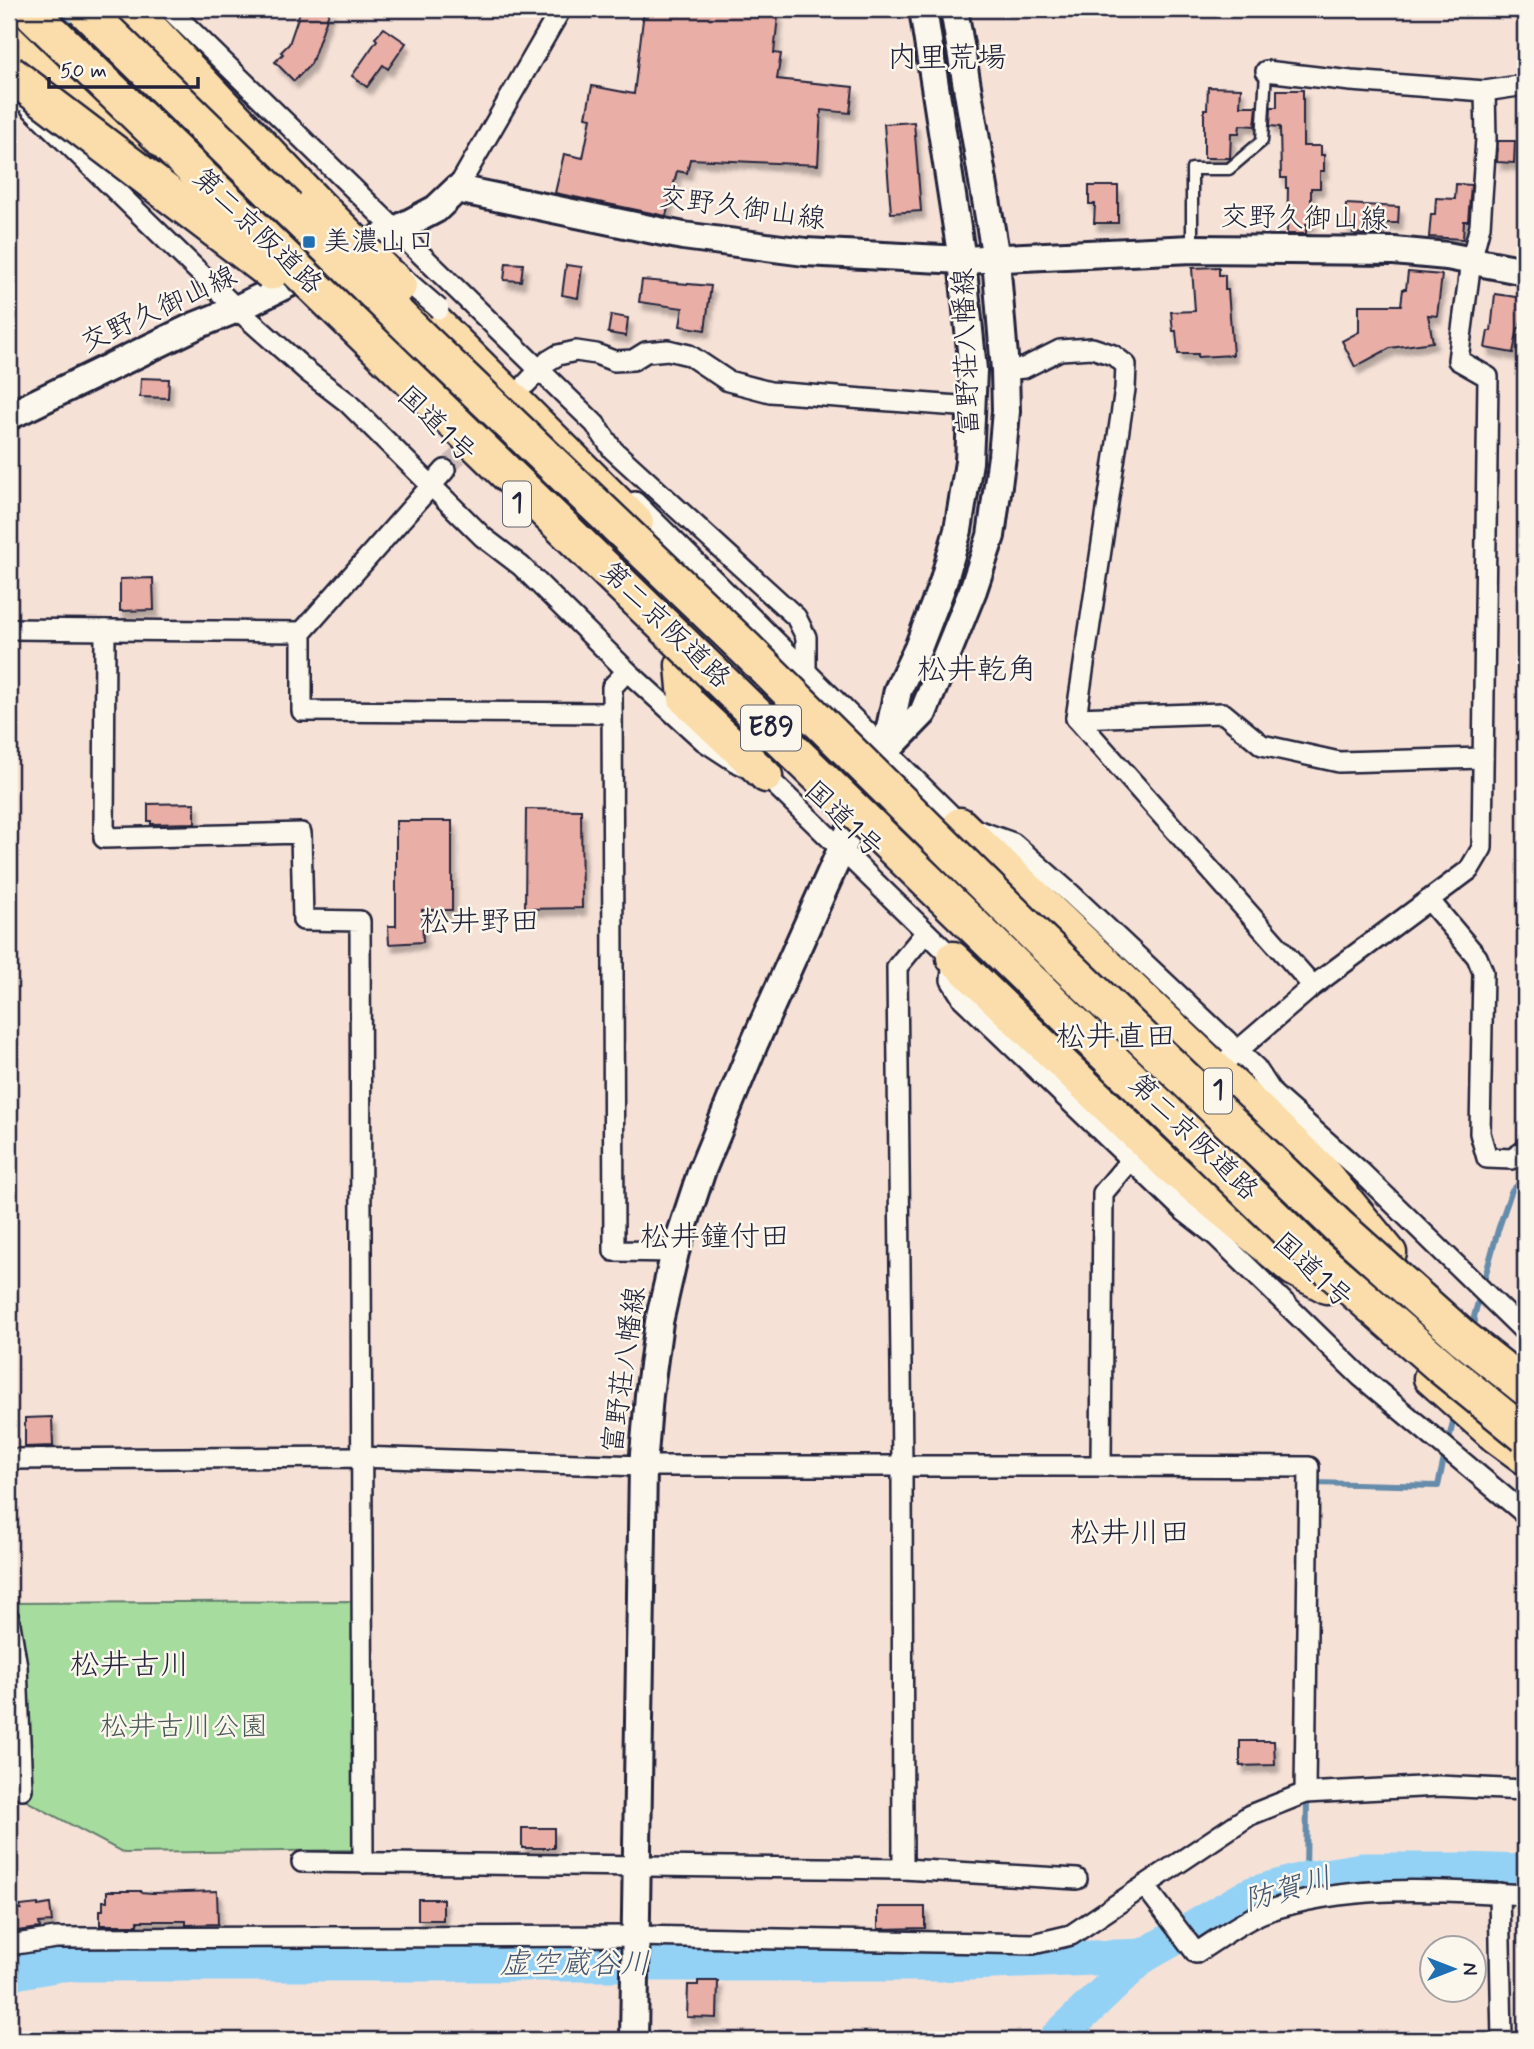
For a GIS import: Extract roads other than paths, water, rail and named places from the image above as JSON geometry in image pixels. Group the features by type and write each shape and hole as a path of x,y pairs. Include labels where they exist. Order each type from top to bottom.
{"highway":[{"name":"第二京阪道路","path":"27,9 1312,1254 1525,1435"},
{"name":"第二京阪道路","path":"84,9 423,340 745,648 1039,939 1339,1227 1462,1337 1525,1387"},
{"name":"1","path":"133,9 315,201 934,817 1349,1217 1525,1370"},
{"name":"国道1号","path":"9,37 340,330 688,671 1327,1287 1495,1436 1525,1458"},
{"path":"13,92 396,368"},
{"path":"688,671 685,699 766,776"},
{"path":"960,824 1319,1167 1390,1253"},
{"path":"953,958 1169,1166 1293,1269 1327,1287"}],"main road":[{"name":"富野荘八幡線","path":"634,2040 643,1466 659,1322 675,1252 717,1132 886,752 898,690 918,648 943,583 958,530 969,462 973,370 962,260 923,9"},
{"name":"富野荘八幡線","path":"886,752 923,713 973,590 991,536 1002,456 1006,411 1005,369 996,259 954,9"},
{"name":"交野久御山線","path":"9,416 237,309 396,230 436,209 457,189 683,236 805,252 962,260 1192,249 1394,251 1447,256 1525,271"}],"street":[{"path":"169,9 396,230 532,377 595,424 613,450 796,617 806,637 806,671"},
{"path":"457,189 561,9"},
{"path":"1266,71 1351,81 1485,91 1525,85"},
{"path":"1231,1056 1313,986 1469,870 1482,848 1488,377 1458,360 1471,261 1480,226 1486,139 1485,91"},
{"path":"13,92 237,309 308,372 347,402 483,537 521,566 627,671 704,741 736,762 766,776 953,958 951,979 962,999 1136,1154 1184,1211 1216,1236 1360,1376 1525,1514"},
{"path":"315,201 439,309 960,824 1013,843 1070,894 1231,1056 1256,1068 1273,1094 1361,1172 1525,1332"},
{"path":"1005,369 1024,368 1060,351 1092,348 1113,355 1126,365 1125,389 1076,718 1313,986"},
{"path":"532,377 548,360 576,351 596,354 614,361 633,360 646,352 668,350 688,355 728,382 770,392 972,407"},
{"path":"445,470 302,632 302,711 612,713"},
{"path":"9,629 302,632"},
{"path":"105,630 104,838 301,833 303,920 359,921 363,1863"},
{"path":"627,671 612,687 614,1251 675,1252"},
{"path":"1076,718 1223,713 1262,745 1339,762 1483,758"},
{"path":"1429,900 1477,957 1483,972 1480,1133 1487,1158 1511,1159 1525,1150"},
{"path":"903,1869 897,967 926,932"},
{"path":"1101,1465 1103,1194 1136,1154"},
{"path":"9,1459 362,1457 643,1466 1309,1467 1305,1793"},
{"path":"9,1618 22,1789"},
{"path":"9,1945 56,1938 1033,1944 1070,1935 1250,1815 1305,1793 1439,1786 1525,1790"},
{"path":"302,1862 903,1869 1077,1879"},
{"path":"1145,1886 1196,1953 1263,1913 1319,1896 1414,1890 1525,1895"},
{"path":"1499,1893 1502,2040"}],"lane":[{"path":"1192,249 1192,169 1229,169 1262,141 1266,71"}],"waterway":[{"path":"31,47 114,9"},
{"path":"1483,1284 1511,1192 1525,1177"},
{"path":"1473,1331 1480,1294"},
{"path":"1448,1444 1455,1413"},
{"path":"1313,1486 1313,1483 1438,1486 1445,1454"},
{"path":"1316,1601 1317,1574"},
{"path":"1306,1879 1307,1797"},
{"name":"防賀川","path":"1055,2040 1143,1956 1252,1894 1306,1879 1362,1870 1525,1872"},
{"name":"虚空蔵谷川","path":"9,1973 61,1964 942,1964 1143,1956"}],"tunnel":[{"path":"445,470 504,407"}],"place":[{"name":"美濃山口","path":"309,242"}],"district":[{"name":"内里荒場","path":"947,58"},
{"name":"松井乾角","path":"977,670"},
{"name":"松井野田","path":"480,922"},
{"name":"松井直田","path":"1116,1037"},
{"name":"松井鐘付田","path":"715,1237"},
{"name":"松井川田","path":"1130,1533"},
{"name":"松井古川","path":"130,1665"}],"park label":[{"name":"松井古川公園","path":"184,1727"}]}
